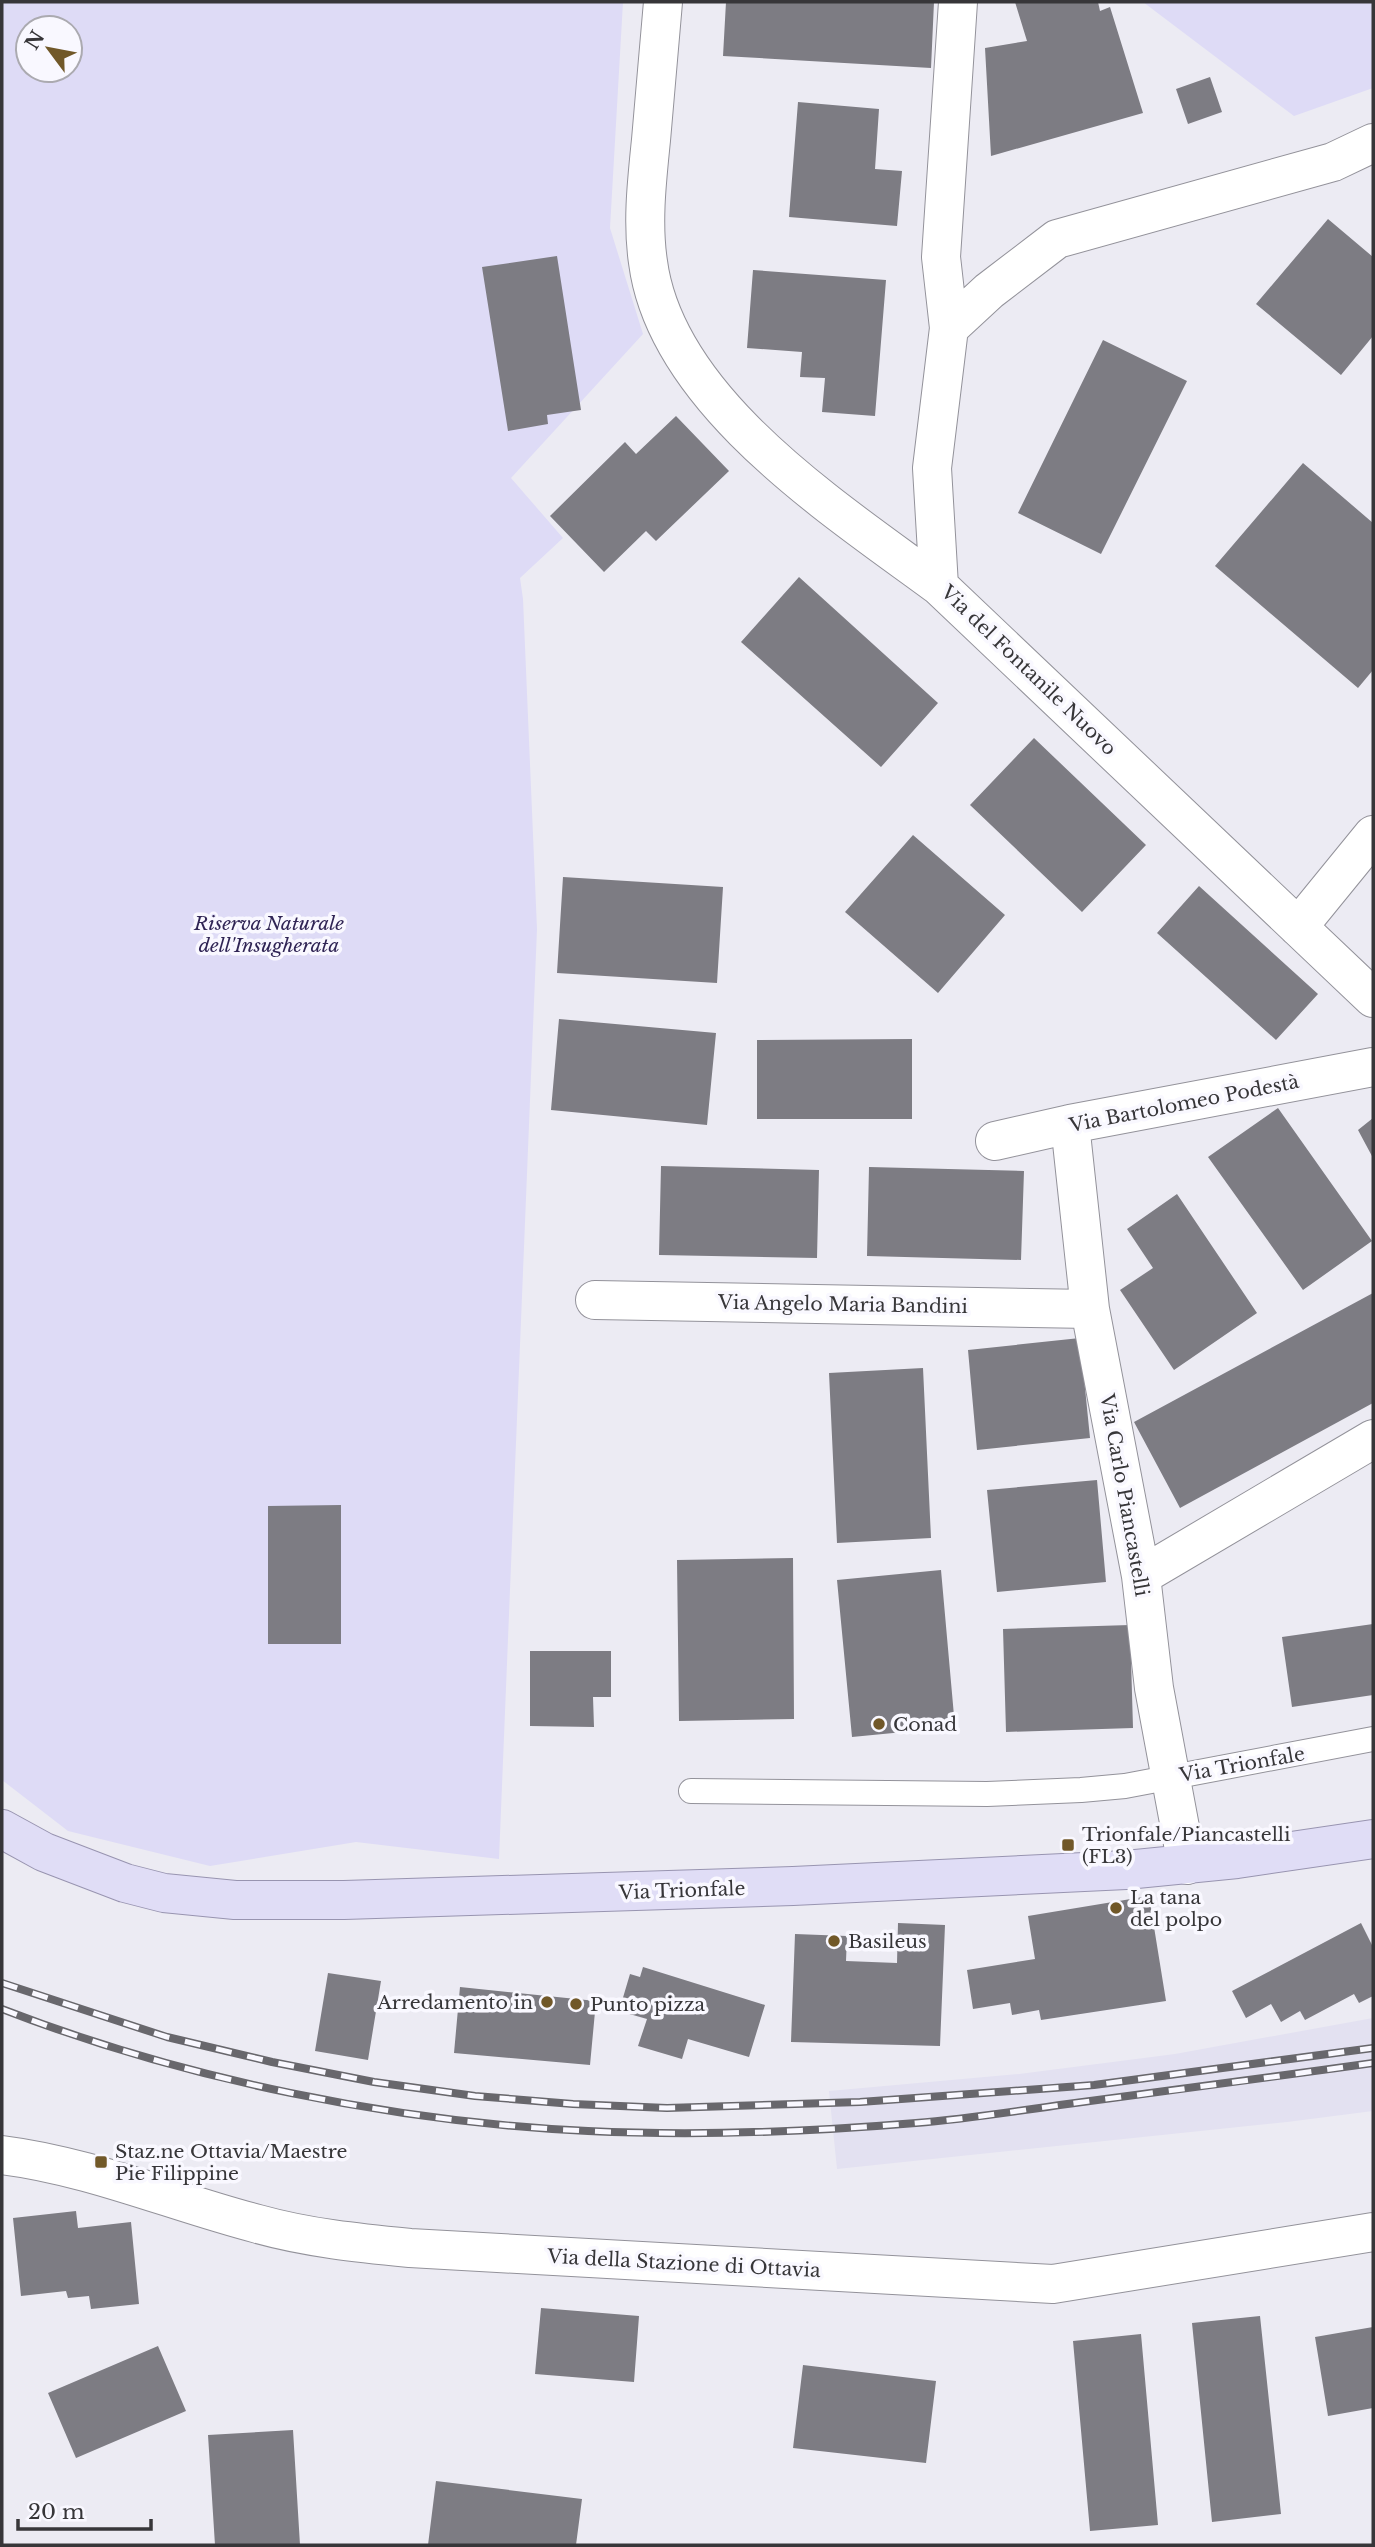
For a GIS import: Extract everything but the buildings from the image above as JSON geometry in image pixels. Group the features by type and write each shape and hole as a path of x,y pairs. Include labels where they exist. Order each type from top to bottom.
{"main road":[{"name":"Via Trionfale","path":"2,1829 44,1852 125,1883 164,1893 235,1900 344,1900 793,1886 1126,1870 1286,1853 1373,1839"}],"street":[{"path":"663,2 647,184 645,238 648,264 660,311 698,378 774,460 939,586"},
{"name":"Via del Fontanile Nuovo","path":"958,2 941,257 949,328 932,468 939,586 1373,998"},
{"path":"949,328 989,291 1057,239 1333,162 1373,143"},
{"path":"1298,927 1373,835"},
{"name":"Via Bartolomeo Podestà","path":"995,1141 1070,1124 1373,1067"},
{"name":"Via Carlo Piancastelli","path":"1070,1124 1090,1309 1141,1576 1154,1688 1187,1865"},
{"name":"Via Angelo Maria Bandini","path":"595,1300 1090,1309"},
{"path":"1141,1576 1373,1439"},
{"name":"Via della Stazione di Ottavia","path":"2,2155 79,2170 272,2228 341,2241 424,2249 1053,2284 1373,2232"}],"lane":[{"name":"Via Trionfale","path":"691,1791 1027,1793 1125,1786 1373,1739"}],"shaded area":[{"path":"1373,2018 1373,2111 837,2169 829,2091 1019,2074 1175,2054"}],"green space":[{"name":"Riserva Naturale dell'Insugherata","path":"2,2 623,2 610,228 643,334 511,478 563,538 520,578 537,929 499,1859 356,1842 210,1866 68,1831 2,1780"},
{"path":"1143,2 1373,2 1373,88 1294,116"}],"railway":[{"path":"2,1983 167,2037 272,2062 374,2082 475,2096 573,2104 667,2108 860,2102 1094,2085 1373,2048"},
{"path":"2,2009 143,2056 290,2093 440,2118 588,2131 752,2132 936,2121 1373,2063"}],"place":[{"name":"Conad","path":"879,1724"},
{"name":"Trionfale/Piancastelli (FL3)","path":"1068,1845"},
{"name":"La tana del polpo","path":"1116,1908"},
{"name":"Basileus","path":"834,1941"},
{"name":"Arredamento in","path":"547,2002"},
{"name":"Punto pizza","path":"576,2004"},
{"name":"Staz.ne Ottavia/Maestre Pie Filippine","path":"101,2162"}]}
